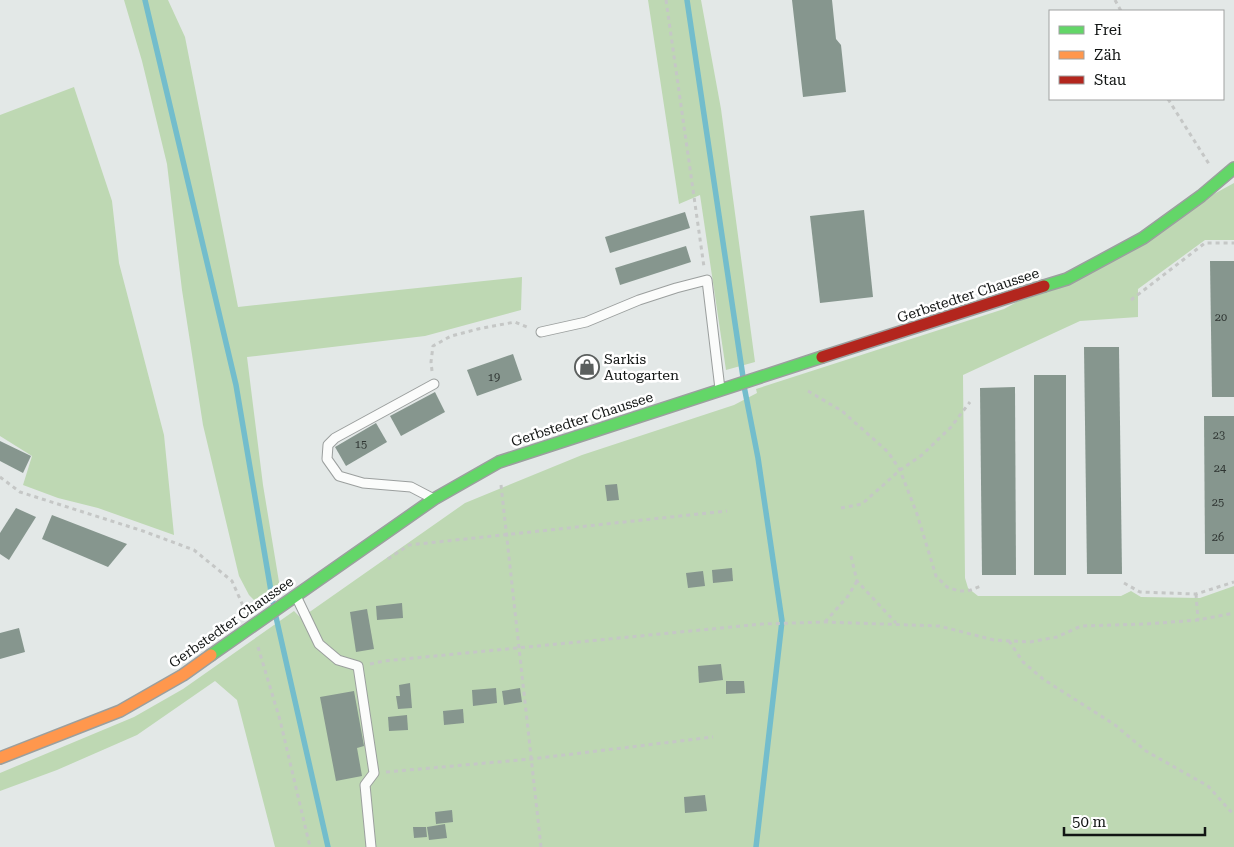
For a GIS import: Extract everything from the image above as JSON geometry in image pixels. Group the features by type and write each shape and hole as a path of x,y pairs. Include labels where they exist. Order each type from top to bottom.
{"main road":[{"name":"Gerbstedter Chaussee","path":"0,758 120,711 183,675 434,499 499,462 732,385 1067,279 1143,238 1201,196 1234,168"}],"lane":[{"path":"541,332 586,322 639,300 707,280 720,389"},
{"path":"434,384 335,438 328,445 327,460 339,476 363,483 411,487 434,499"},
{"path":"296,596 318,644 338,660 358,666 374,773 364,785 371,847"}],"path":[{"path":"666,0 693,198 707,280"},
{"path":"1169,100 1219,180"},
{"path":"1131,300 1205,243 1234,243"},
{"path":"434,384 431,362 433,346 451,336 515,322 541,332"},
{"path":"808,391 842,411 888,452 900,470 917,514 936,576 947,587 958,591 968,591 982,586"},
{"path":"841,508 862,504 900,470 922,455 951,427 970,402"},
{"path":"499,462 541,847"},
{"path":"0,477 20,492 134,528 194,550 232,581 252,626 280,720 310,847"},
{"path":"381,564 409,545 727,511"},
{"path":"851,556 857,581 897,623"},
{"path":"824,622 848,596 857,581"},
{"path":"1124,583 1140,592 1196,594 1234,582"},
{"path":"1196,594 1198,620"},
{"path":"358,666 384,661 646,634 768,624 824,622 897,623 939,626 994,640 1030,642 1057,637 1081,626 1198,620 1234,613"},
{"path":"1009,641 1023,662 1043,679 1115,725 1146,751 1208,786 1234,815"},
{"path":"374,773 531,759 714,737"}],"green space":[{"path":"124,0 168,0 185,37 238,307 522,277 521,310 425,336 247,357 263,485 280,588 259,605 249,595 239,576 203,425 182,290 167,164 142,61"},
{"path":"648,0 701,0 721,109 755,362 726,370 700,195 679,204"},
{"path":"74,87 112,201 119,263 164,435 174,535 98,508 58,498 23,485 32,456 0,436 0,115"},
{"path":"1234,183 1234,240 1205,240 1138,289 1138,317 1080,321 963,375 965,578 968,588 978,596 1121,596 1131,591 1141,597 1200,598 1234,586 1234,847 275,847 237,700 215,681 137,735 57,770 0,791 0,773 134,717 183,689 294,611 301,618 465,503 582,455 734,405 757,393 756,389 1004,309"}],"building":[{"path":"792,0 832,0 836,39 841,45 846,92 803,97"},
{"path":"864,210 873,297 820,303 810,216"},
{"path":"685,212 690,228 610,253 605,237"},
{"path":"686,246 691,262 620,285 615,268"},
{"path":"1210,261 1234,261 1234,397 1212,397"},
{"path":"1084,347 1119,347 1122,574 1087,574"},
{"path":"513,354 522,380 477,396 467,370"},
{"path":"1034,375 1066,375 1066,575 1034,575"},
{"path":"1015,387 1016,575 982,575 980,388"},
{"path":"435,392 445,412 401,436 390,416"},
{"path":"1204,416 1234,416 1234,554 1205,554"},
{"path":"376,423 387,442 346,466 335,447"},
{"path":"0,441 31,456 23,473 0,461"},
{"path":"617,484 619,500 607,501 605,485"},
{"path":"16,508 36,517 9,560 0,554 0,533"},
{"path":"52,515 127,544 108,567 42,539"},
{"path":"732,568 733,581 713,583 712,570"},
{"path":"703,571 705,586 688,588 686,573"},
{"path":"402,603 403,618 377,620 376,606"},
{"path":"367,609 374,649 356,652 350,612"},
{"path":"19,628 25,652 0,659 0,633"},
{"path":"721,664 723,680 699,683 698,666"},
{"path":"726,681 744,681 745,693 726,694"},
{"path":"410,683 412,708 398,709 396,696 400,696 399,685"},
{"path":"496,688 497,703 473,706 472,690"},
{"path":"520,688 522,702 504,705 502,691"},
{"path":"354,691 364,746 357,748 362,776 336,781 320,697"},
{"path":"463,709 464,723 444,725 443,711"},
{"path":"407,715 408,730 389,731 388,717"},
{"path":"705,795 707,811 685,813 684,797"},
{"path":"452,810 453,822 436,824 435,812"},
{"path":"445,824 447,838 429,840 427,827"},
{"path":"413,827 426,827 427,837 414,838"}],"waterway":[{"path":"145,0 236,385 273,603"},
{"path":"687,0 743,377"},
{"path":"744,386 758,458 782,621 756,847"},
{"path":"276,617 328,847"}],"traffic: fast":[{"path":"1044,286 1067,279 1143,238 1201,196 1234,168"},
{"path":"211,655 434,499 499,462 822,357"}],"traffic: slow":[{"path":"0,758 120,711 183,675 211,655"}],"traffic: jam":[{"path":"822,357 1044,286"}],"place":[{"name":"Sarkis Autogarten","path":"587,367"}]}
